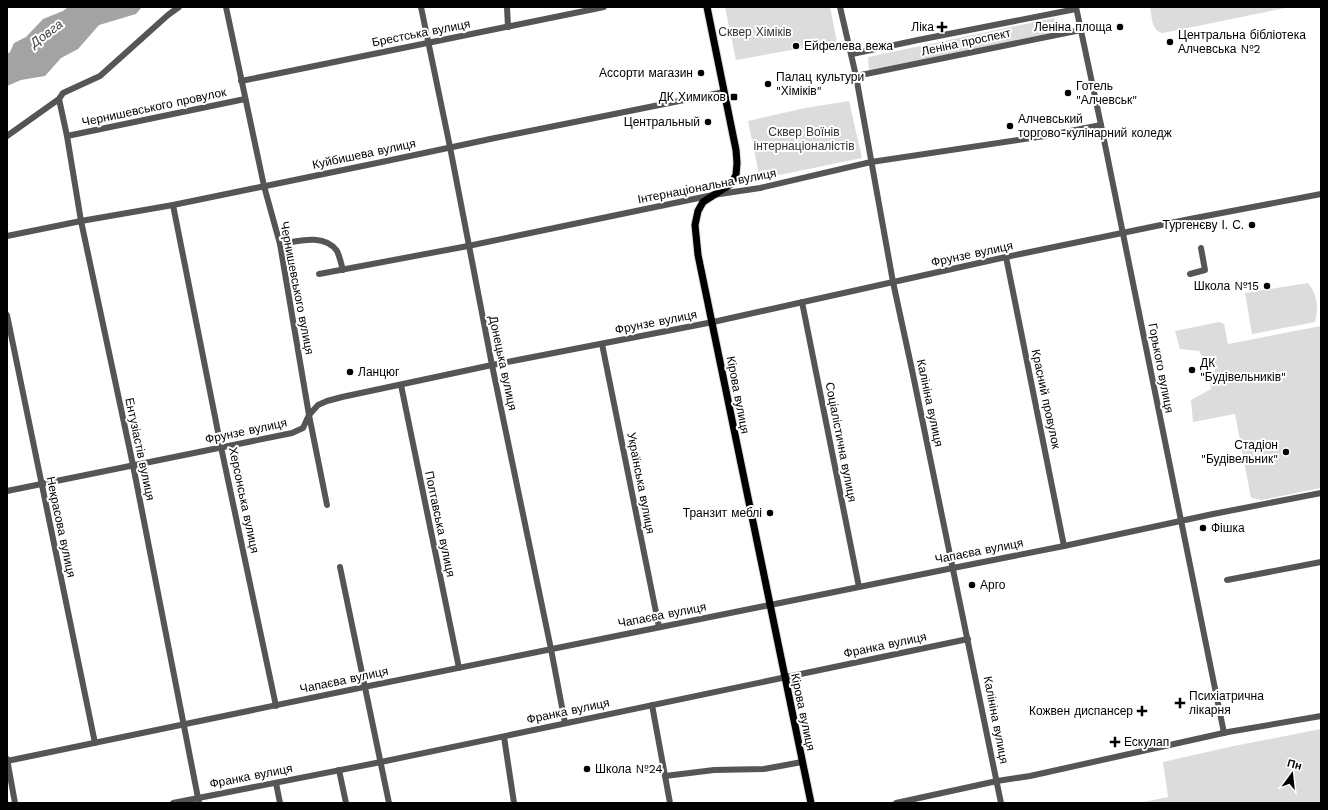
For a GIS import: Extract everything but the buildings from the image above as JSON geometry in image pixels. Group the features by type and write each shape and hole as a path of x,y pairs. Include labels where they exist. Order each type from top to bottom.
{"main road":[{"name":"Кірова вулиця","path":"707,7 736,150 737,163 736,175 731,184 703,202 698,211 695,225 698,255 811,803"}],"street":[{"path":"7,136 59,99 63,92 100,76 168,15 179,7"},
{"name":"Чернишевського вулиця","path":"226,7 264,186 280,244 309,415 327,505"},
{"name":"Донецька вулиця","path":"421,7 427,43 450,147 468,246 565,723"},
{"path":"507,7 508,27"},
{"name":"Брестська вулиця","path":"241,81 604,7"},
{"name":"Калініна вулиця","path":"840,7 852,54 893,282 1001,803"},
{"name":"Леніна проспект","path":"852,54 1076,8"},
{"name":"Горького вулиця","path":"1076,8 1224,733"},
{"name":"Леніна проспект","path":"856,76 1081,30"},
{"name":"Куйбишева вулиця","path":"7,236 264,186 724,92"},
{"name":"Ентузіастів вулиця","path":"59,99 67,136 81,221 132,465 199,800"},
{"name":"Чернишевського провулок","path":"67,136 245,99"},
{"name":"Інтернаціональна вулиця","path":"318,274 468,246 713,195 760,188 871,162 1045,136 1101,125"},
{"name":"Фрунзе вулиця","path":"7,491 292,433 303,428 309,415 318,405 327,401 492,365 713,322 1006,257 1321,194"},
{"name":"Херсонська вулиця","path":"173,204 221,447 276,706"},
{"path":"280,244 306,240 325,242 332,246 337,252 343,270"},
{"path":"1190,274 1205,270 1201,248"},
{"name":"Красний провулок","path":"1006,257 1064,546"},
{"name":"Соціалістична вулиця","path":"802,302 859,587"},
{"name":"Некрасова вулиця","path":"7,315 95,743"},
{"name":"Українська вулиця","path":"602,344 660,627"},
{"name":"Полтавська вулиця","path":"401,385 459,668"},
{"name":"Чапаєва вулиця","path":"7,760 1321,493"},
{"path":"1227,580 1321,562"},
{"path":"340,567 389,803"},
{"name":"Франка вулиця","path":"173,803 199,800 968,639"},
{"path":"652,705 670,803"},
{"path":"896,803 997,781 1030,776 1224,733 1321,716"},
{"path":"504,737 514,803"},
{"path":"7,760 15,803"},
{"path":"666,776 714,770 764,769 802,762"},
{"path":"339,770 346,803"},
{"path":"276,783 280,803"}],"green space":[{"name":"Сквер Хіміків","path":"725,7 830,7 837,42 736,60"},
{"path":"1150,7 1290,7 1163,33 1156,30 1154,27"},
{"path":"1054,18 1057,32 869,70 868,57"},
{"name":"Сквер Воїнів інтернаціоналістів","path":"849,101 862,158 760,179 748,121 805,108"},
{"path":"1308,283 1315,296 1317,306 1315,322 1252,334 1245,293"},
{"path":"1219,322 1224,324 1228,344 1321,326 1321,488 1262,500 1251,498 1235,414 1193,422 1191,400 1211,389 1210,382 1215,373 1212,359 1203,358 1199,351 1180,349 1175,331"},
{"path":"1321,729 1321,803 1139,803 1168,797 1163,762"}],"water":[{"name":"Довга","path":"68,7 142,7 136,14 99,25 78,49 61,58 45,76 21,80 7,86 7,54 10,52 14,43 26,37 43,19 63,11"}],"place":[{"name":"Ліка","path":"942,27"},
{"name":"Леніна площа","path":"1120,27"},
{"name":"Центральна бібліотека Алчевська №2","path":"1170,42"},
{"name":"Ейфелева вежа","path":"796,46"},
{"name":"Ассорти магазин","path":"701,73"},
{"name":"Палац культури \"Хіміків\"","path":"768,84"},
{"name":"Готель \"Алчевськ\"","path":"1068,93"},
{"name":"ДК Химиков","path":"734,97"},
{"name":"Центральный","path":"708,122"},
{"name":"Алчевський торгово-кулінарний коледж","path":"1010,126"},
{"name":"Тургенєву І. С.","path":"1252,225"},
{"name":"Школа №15","path":"1267,286"},
{"name":"ДК \"Будівельників\"","path":"1192,370"},
{"name":"Ланцюг","path":"350,372"},
{"name":"Стадіон \"Будівельник\"","path":"1286,452"},
{"name":"Транзит меблі","path":"770,513"},
{"name":"Фішка","path":"1203,528"},
{"name":"Арго","path":"972,585"},
{"name":"Психіатрична лікарня","path":"1180,703"},
{"name":"Кожвен диспансер","path":"1142,711"},
{"name":"Ескулап","path":"1115,742"},
{"name":"Школа №24","path":"587,769"}]}
